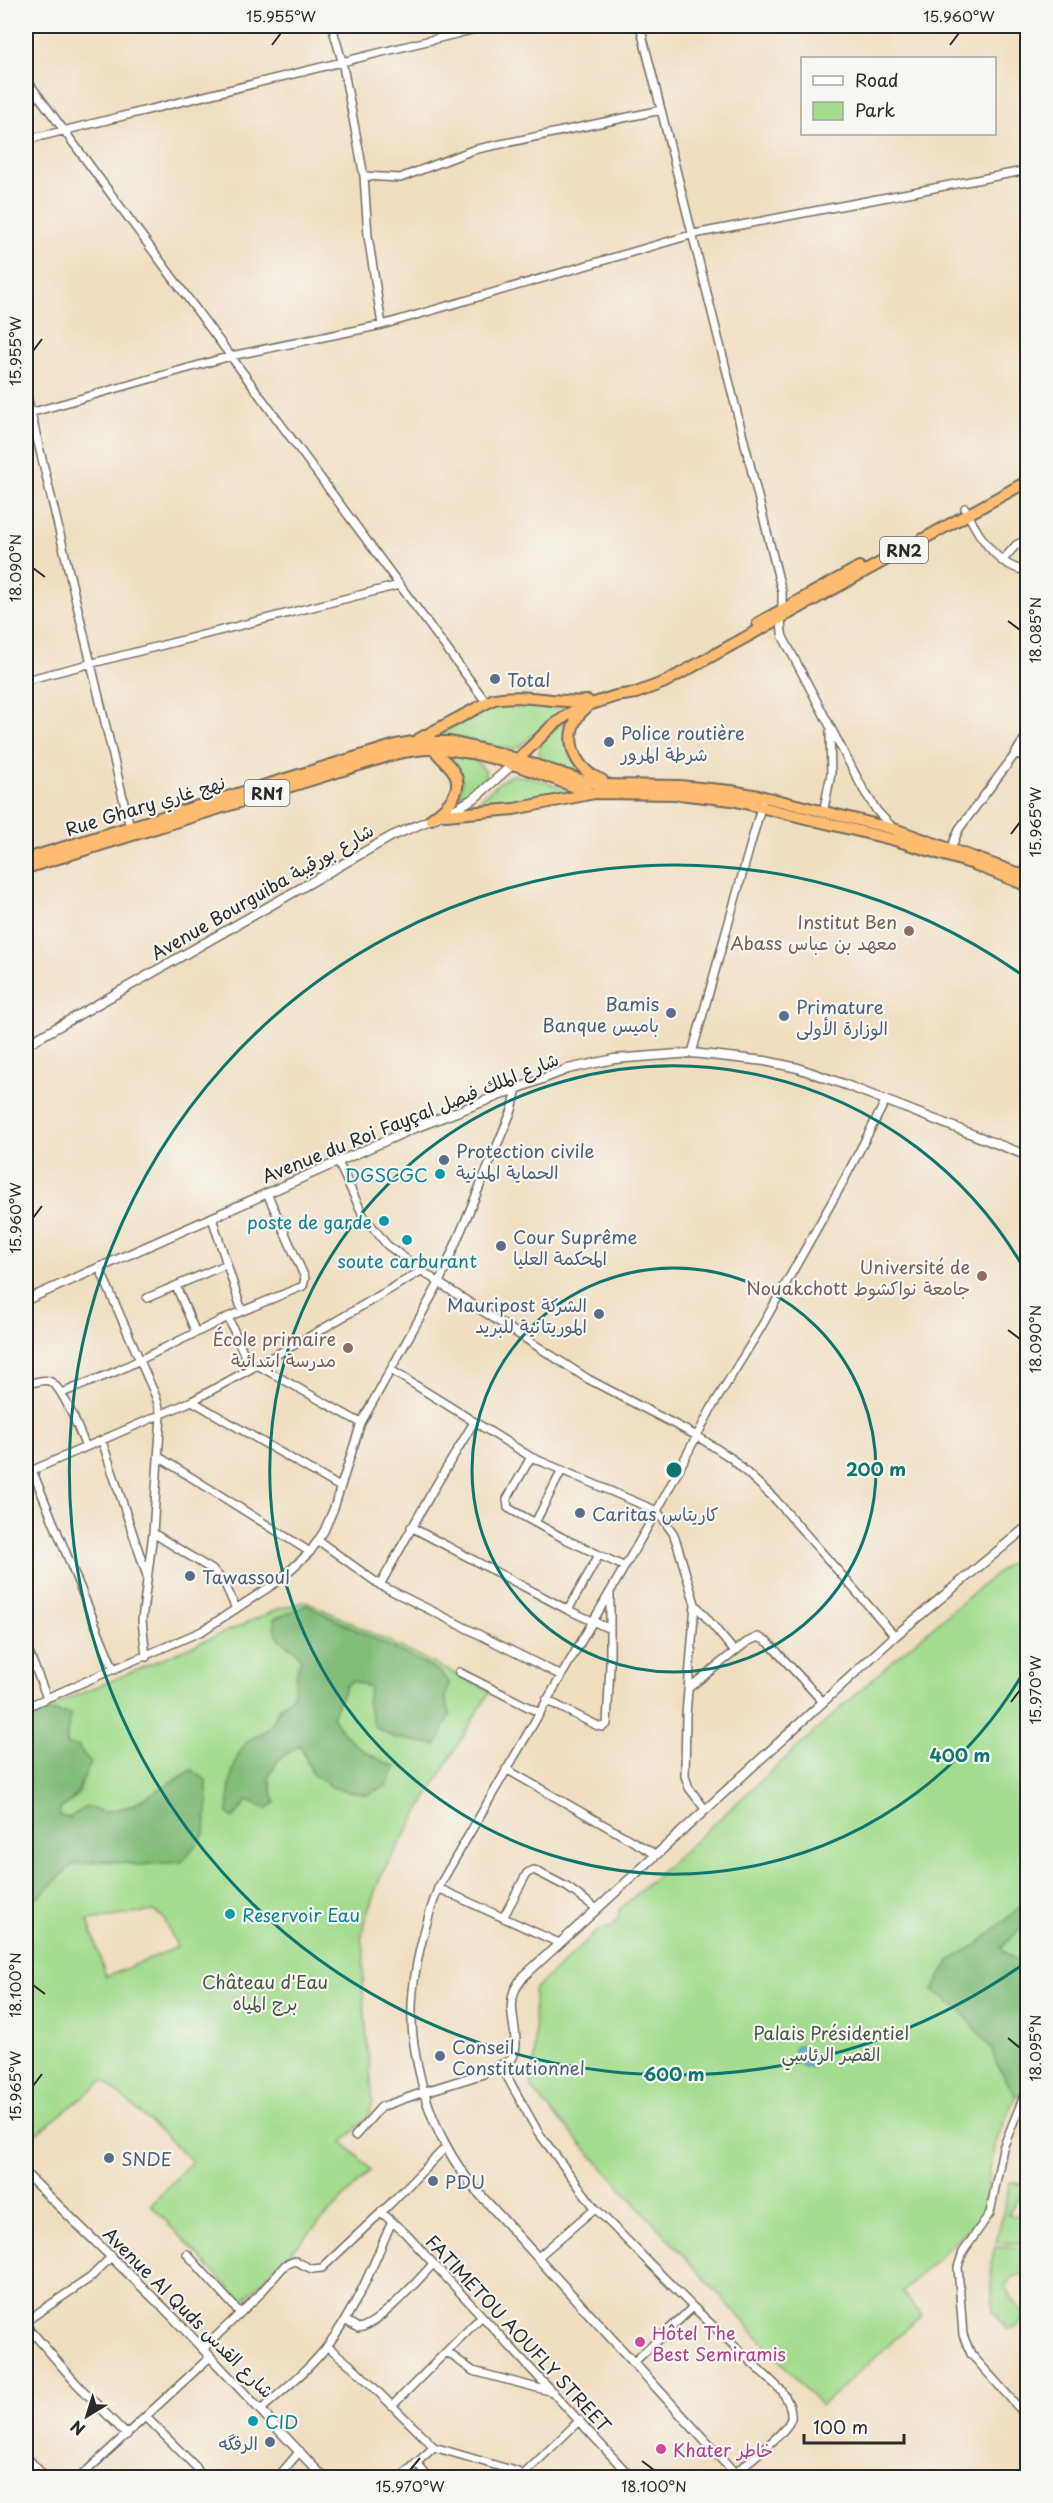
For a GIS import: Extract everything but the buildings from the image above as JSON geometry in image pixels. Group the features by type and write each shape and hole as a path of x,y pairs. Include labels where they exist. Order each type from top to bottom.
{"highway":[{"name":"RN2","path":"967,511 1028,473"},
{"name":"RN2","path":"515,762 563,717 597,701 636,693 665,682 782,613 967,511 1028,481"},
{"name":"RN2","path":"435,740 486,702 507,696 561,702 597,701"},
{"path":"597,701 583,710 574,722 571,736 572,750 578,764 588,774 612,785"},
{"name":"Rue Ghary نهج غاري","path":"26,868 435,740"},
{"name":"Rue Ghary نهج غاري","path":"26,859 298,774 413,742 435,740 468,746 515,762"},
{"path":"431,819 450,803 457,788 453,770 435,740"},
{"path":"515,762 587,782 731,791 763,802 894,834 1028,877"},
{"path":"515,762 590,793"},
{"path":"445,815 526,807 590,793 678,794 763,802"},
{"path":"950,852 1028,886"}],"street":[{"path":"332,26 342,61 364,176 368,236 382,325"},
{"path":"26,140 63,129 488,26"},
{"path":"640,26 782,592 782,613 787,646 870,802 894,834"},
{"path":"26,79 486,702"},
{"path":"364,176 400,178 473,150 661,110"},
{"path":"28,413 231,356 382,325 694,234 1028,170"},
{"path":"26,392 28,413 130,827"},
{"path":"967,511 976,529 1002,561 1017,570 1028,571"},
{"path":"1002,561 1016,545 1028,539"},
{"path":"26,680 399,585"},
{"path":"823,816 832,758 830,727"},
{"path":"950,852 959,829 1028,734"},
{"path":"1021,744 1028,749"},
{"path":"1016,752 1028,761"},
{"name":"Avenue Bourguiba شارع بورقيبة","path":"26,1045 392,836 445,815 476,797 515,762"},
{"path":"692,1053 763,802"},
{"name":"Avenue du Roi Fayçal شارع الملك فيصل","path":"26,1300 338,1162 517,1088 568,1069 652,1054 692,1053 765,1061 798,1068 1028,1155"},
{"path":"26,1707 202,1631 277,1582 319,1541 334,1508 361,1423 439,1283 512,1110 517,1088"},
{"path":"501,2066 538,2132 596,2208 693,2307 782,2391 791,2407 791,2421 734,2476 476,2190 445,2148 435,2127 414,2050 414,1982 425,1928 438,1888 657,1511 697,1436 842,1184 886,1100"},
{"path":"338,1162 359,1207 374,1232 394,1251 439,1283 604,1388 697,1436 731,1458 754,1477 895,1636"},
{"path":"62,1393 117,1371 228,1317 298,1289 305,1283 267,1193"},
{"path":"212,1218 242,1311"},
{"path":"147,1298 227,1264"},
{"path":"99,1267 156,1397 161,1415 153,1533 142,1620 146,1657"},
{"path":"114,1670 29,1471 192,1401 421,1271"},
{"path":"176,1286 196,1333"},
{"path":"228,1317 254,1366 361,1423"},
{"path":"391,1370 531,1457 657,1511 673,1533 695,1604 686,1715 685,1776 689,1788 705,1809"},
{"path":"26,1384 51,1381 62,1393 87,1447"},
{"path":"192,1401 340,1487"},
{"path":"380,1585 411,1527 474,1422"},
{"path":"102,1441 148,1578"},
{"path":"159,1456 310,1552"},
{"path":"531,1457 506,1504 510,1510 623,1566"},
{"path":"535,1523 562,1470"},
{"path":"355,2136 381,2107 510,2061 515,2052 513,1992 524,1976 895,1636 1028,1526"},
{"path":"411,1527 568,1610 610,1629"},
{"path":"153,1533 214,1571 224,1582 236,1610"},
{"path":"319,1541 380,1585 560,1675"},
{"path":"568,1610 599,1555"},
{"path":"546,1700 598,1726 605,1727 608,1721 610,1592"},
{"path":"695,1604 734,1652"},
{"path":"690,1687 753,1638 763,1638 823,1701"},
{"path":"26,1645 47,1698"},
{"path":"459,1672 540,1713"},
{"path":"506,1770 655,1854"},
{"path":"503,1918 527,1873 534,1870 567,1887 596,1908"},
{"path":"438,1888 559,1943"},
{"path":"1028,2086 1003,2148 990,2213 963,2252 958,2266 961,2324 966,2345 971,2354 1028,2418"},
{"path":"203,2349 285,2265 295,2261 312,2269 322,2268 445,2148"},
{"name":"Avenue Al Quds شارع القدس","path":"26,2174 111,2256 262,2409 324,2478"},
{"path":"537,2258 596,2208"},
{"name":"FATIMETOU AOUFLY STREET","path":"381,2212 434,2264 632,2478"},
{"path":"262,2409 327,2346 345,2320 366,2282 392,2222"},
{"path":"187,2254 240,2313"},
{"path":"111,2256 90,2278 26,2323 76,2383 127,2435"},
{"path":"345,2320 357,2328 367,2326 404,2295 434,2264"},
{"path":"633,2363 693,2307"},
{"path":"393,2405 481,2317"},
{"path":"327,2346 393,2405 434,2447 524,2476 580,2420"},
{"path":"447,2352 461,2364 483,2375 553,2391"},
{"path":"79,2478 210,2357"},
{"path":"146,2417 196,2467 202,2478"},
{"path":"400,2478 434,2447"},
{"path":"277,2478 300,2451"},
{"path":"26,2456 46,2478"},
{"path":"416,2463 429,2478"}],"green space":[{"path":"513,702 544,707 568,707 549,720 519,747 508,749 441,734 490,707"},
{"path":"571,718 567,734 568,748 581,774 548,764 541,758 539,752 545,738"},
{"path":"441,752 476,761 486,771 482,784 459,799 462,784 460,772 453,761"},
{"path":"512,775 534,778 575,793 547,793 471,808 496,785"},
{"name":"Palais Présidentiel القصر الرئاسي","path":"1017,1556 1028,1567 1027,2070 998,2136 990,2168 984,2214 902,2292 922,2315 821,2406 531,2089 535,2056 534,1990 599,1929 610,1928 618,1920 619,1910 897,1657"},
{"name":"Château d'Eau برج المياه","path":"306,1601 490,1691 381,1875 367,1914 361,1940 364,1950 363,1994 373,2102 369,2115 343,2142 371,2170 242,2302 151,2205 192,2161 104,2080 26,2142 26,1901 40,1894 76,1864 103,1861 139,1865 192,1770 131,1806 104,1812 86,1807 69,1818 59,1816 60,1809 78,1794 81,1787 67,1746 70,1714 49,1711 26,1721 26,1717 279,1609","holes":["306,1605 439,1671 449,1683 445,1697 450,1715 395,1738 380,1728 372,1718 369,1705 370,1687 353,1680 346,1686 332,1717 352,1742 376,1758 396,1767 313,1775 300,1745 278,1760 268,1777 275,1803 256,1803 248,1800 233,1818 228,1813 249,1741 271,1727 279,1707 294,1696 301,1659 296,1649 287,1646","153,1911 164,1918 177,1947 106,1977 88,1920"]},
{"path":"306,1605 439,1671 449,1683 445,1697 450,1715 437,1745 395,1738 375,1727 367,1703 370,1687 353,1680 346,1686 332,1717 352,1742 376,1758 396,1767 386,1786 367,1795 334,1788 313,1775 300,1745 278,1760 269,1777 275,1803 266,1809 248,1800 233,1818 228,1813 234,1766 242,1748 248,1741 269,1728 281,1707 293,1696 301,1659 280,1639 274,1619"},
{"path":"49,1711 70,1714 66,1745 78,1746 91,1764 72,1799 60,1809 59,1816 69,1818 86,1807 104,1812 131,1806 192,1770 206,1780 208,1802 205,1833 182,1862 139,1865 104,1860 72,1865 40,1896 26,1901 26,1721"},
{"path":"1024,1903 1027,1906 1027,1922 1001,1948 1027,1970 1027,2084 1021,2097 1015,2095 996,2063 992,2049 958,2007 933,1990 949,1961 978,1944"},
{"path":"1010,2182 1020,2184 1027,2182 1027,2193 1023,2191 1008,2214 1014,2216 1027,2211 1027,2243 996,2243"},
{"path":"995,2247 1027,2248 1027,2273 1013,2277 1004,2287 1024,2314 1018,2327 1006,2328 993,2311 991,2264"}],"water":[{"path":"798,2045 810,2051 814,2060 812,2067 805,2067 796,2062 794,2048"}],"place":[{"name":"Total","path":"495,679"},
{"name":"Police routière شرطة المرور","path":"609,742"},
{"name":"Institut Ben Abass معهد بن عباس","path":"909,931"},
{"name":"Bamis Banque باميس","path":"671,1013"},
{"name":"Primature الوزارة الأولى","path":"784,1016"},
{"name":"Protection civile الحماية المدنية","path":"444,1160"},
{"name":"DGSCGC","path":"440,1174"},
{"name":"poste de garde","path":"384,1221"},
{"name":"soute carburant","path":"407,1240"},
{"name":"Cour Suprême المحكمة العليا","path":"501,1246"},
{"name":"Université de Nouakchott جامعة نواكشوط","path":"982,1276"},
{"name":"Mauripost الشركة الموريتانية للبريد","path":"599,1314"},
{"name":"École primaire مدرسة ابتدائية","path":"348,1348"},
{"name":"Caritas كاريتاس","path":"580,1513"},
{"name":"Tawassoul","path":"190,1576"},
{"name":"Reservoir Eau","path":"230,1914"},
{"name":"Conseil Constitutionnel","path":"440,2056"},
{"name":"SNDE","path":"109,2158"},
{"name":"PDU","path":"433,2181"},
{"name":"Hôtel The Best Semiramis","path":"640,2342"},
{"name":"CID","path":"253,2421"},
{"name":"الرفگه","path":"270,2442"},
{"name":"Khater خاطر","path":"661,2449"}]}
